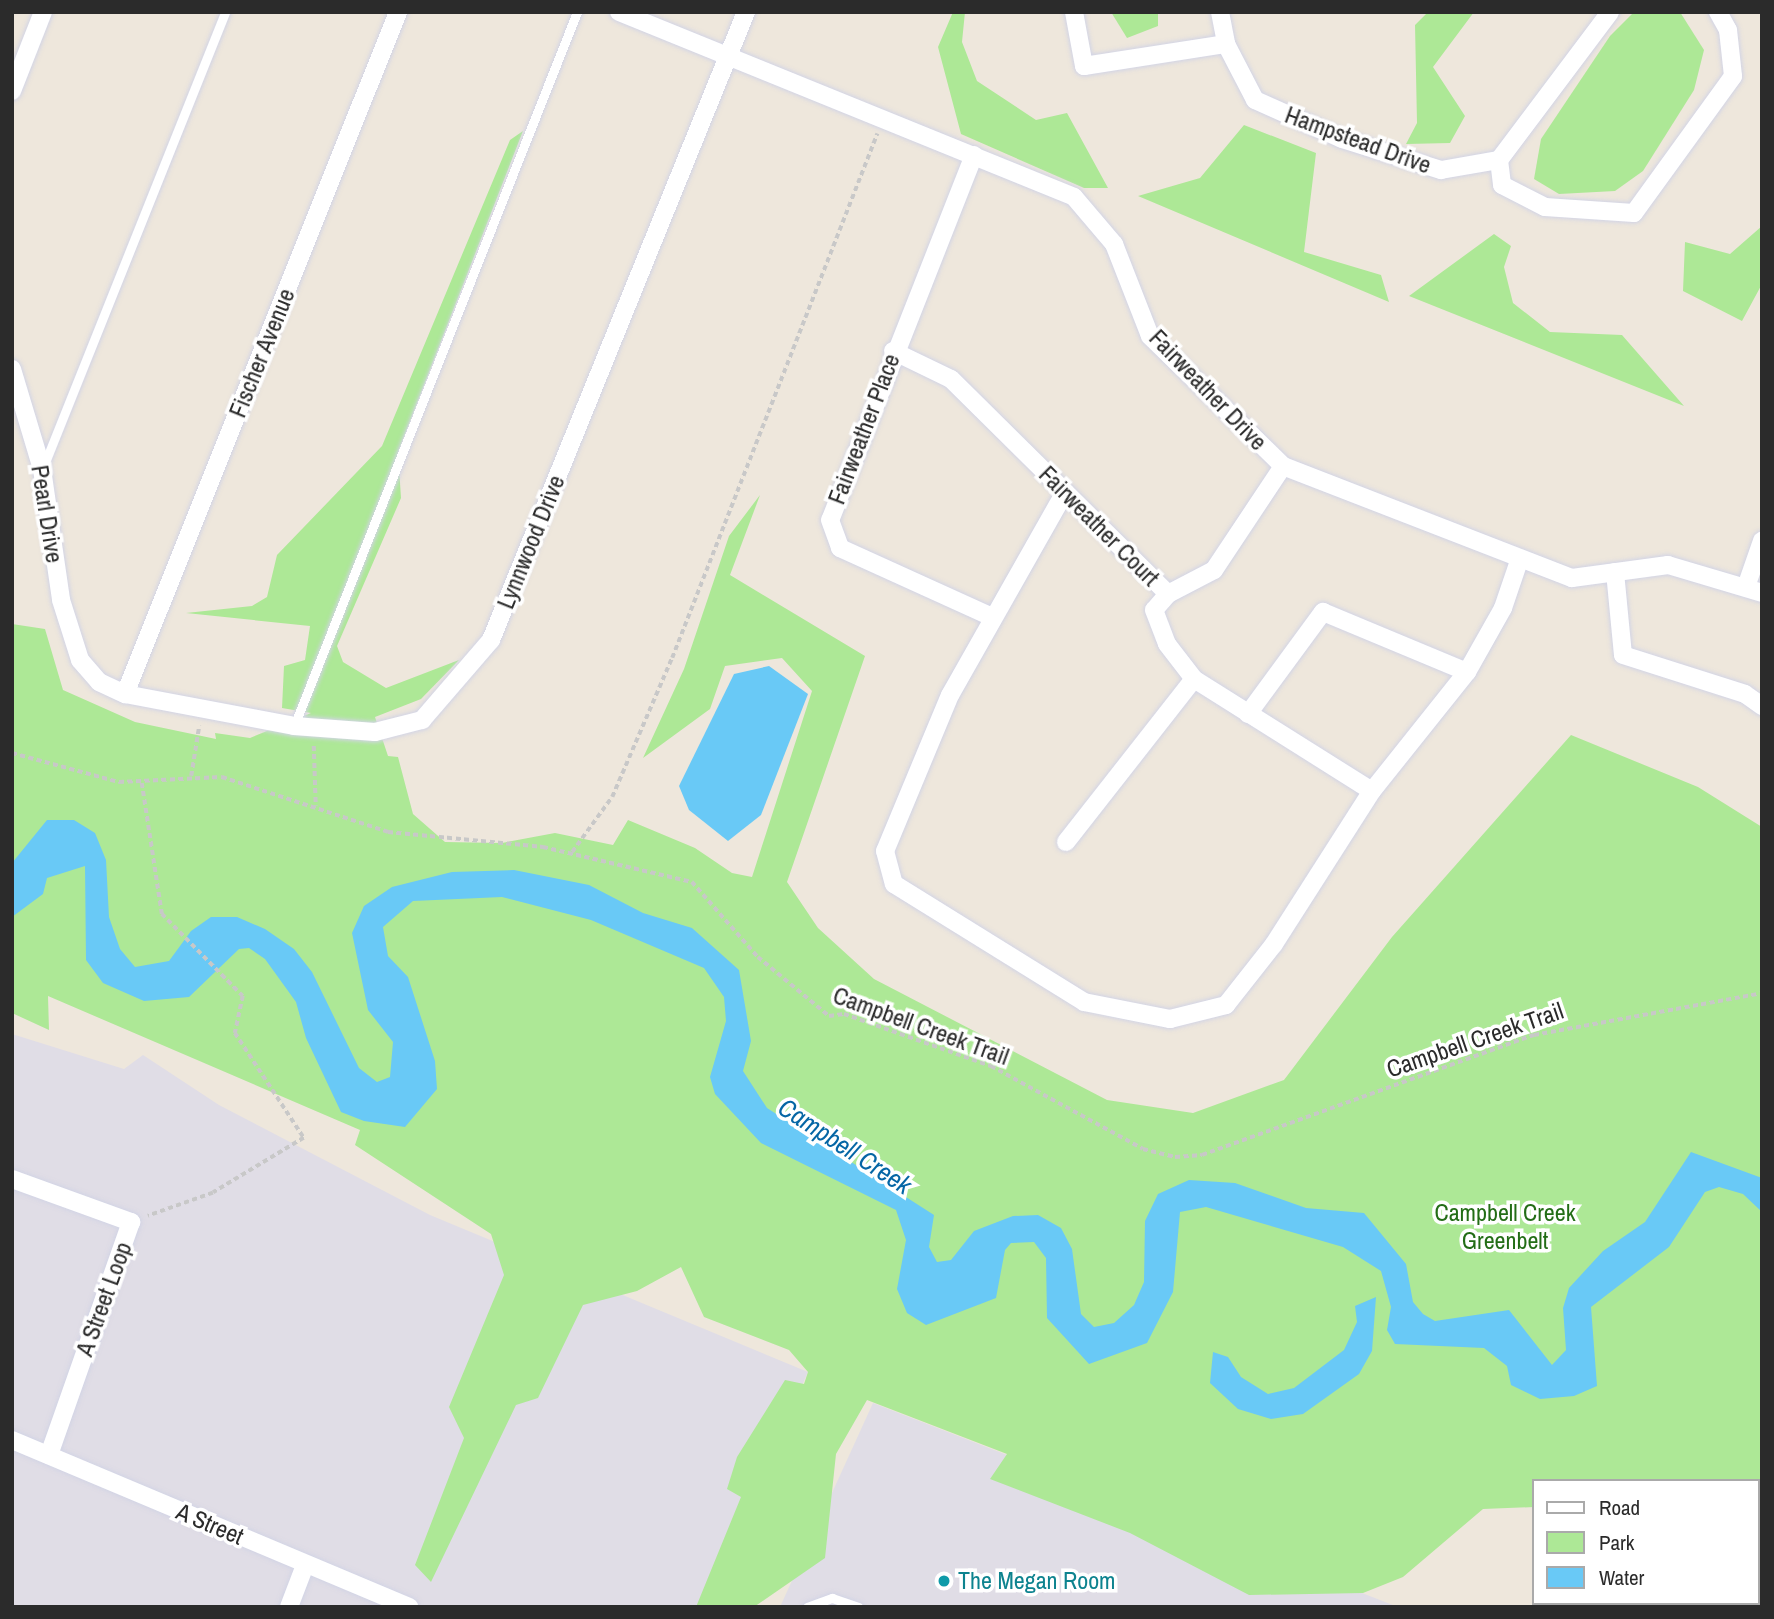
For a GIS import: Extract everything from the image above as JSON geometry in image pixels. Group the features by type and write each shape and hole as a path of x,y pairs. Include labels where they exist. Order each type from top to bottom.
{"street":[{"path":"12,91 43,12"},
{"name":"Fischer Avenue","path":"125,694 398,12"},
{"name":"Fairweather Drive","path":"619,12 729,54 1074,197 1114,244 1150,336 1283,466 1519,561 1572,578 1668,565 1754,589"},
{"name":"Lynnwood Drive","path":"80,660 99,682 125,694 302,727 374,732 422,720 455,689 491,640 746,12"},
{"path":"1074,12 1084,66 1226,44"},
{"name":"Hampstead Drive","path":"1220,12 1226,44 1255,100 1342,139 1441,170 1499,160"},
{"path":"1610,12 1499,160 1502,185 1545,207 1634,213 1733,76 1728,30 1718,12"},
{"name":"Fairweather Place","path":"974,155 893,351 830,520 840,548 992,617"},
{"name":"Fairweather Court","path":"893,351 951,379 1168,594 1214,570 1283,466"},
{"name":"Pearl Drive","path":"12,369 42,470 61,600 80,660"},
{"path":"1065,492 950,695 885,851 894,884 1084,1002 1170,1019 1226,1005 1274,944 1372,791 1467,672 1503,608 1519,561"},
{"path":"1754,589 1762,541"},
{"path":"1615,572 1623,655 1745,694 1762,706"},
{"path":"1168,594 1154,610 1167,644 1194,678 1372,791"},
{"path":"1248,714 1323,612 1467,672"},
{"path":"1066,842 1194,678"},
{"name":"A Street Loop","path":"12,1180 131,1222 49,1455"},
{"name":"A Street","path":"12,1440 409,1607"},
{"path":"289,1607 305,1565"}],"lane":[{"path":"42,470 225,12"},
{"path":"302,727 577,12"},
{"path":"807,1607 832,1598 858,1607"}],"path":[{"path":"572,852 612,797 667,670 883,118"},
{"path":"191,776 202,710"},
{"path":"302,727 320,767 316,806"},
{"name":"Campbell Creek Trail","path":"12,753 142,783 191,776 222,777 388,832 572,852 700,886 758,957 829,1016 844,1014 991,1066 1143,1149 1175,1157 1202,1155 1534,1035 1762,992"},
{"path":"131,1222 213,1193 303,1138 235,1033 243,996 218,969 178,934 162,914 142,783"}],"shaded area":[{"path":"12,1034 124,1069 143,1055 219,1105 430,1215 808,1372 703,1607 12,1607"},
{"path":"873,1403 1398,1607 780,1607"}],"green space":[{"path":"953,12 965,12 962,42 977,81 1036,120 1067,113 1108,188 1084,188 961,134 938,47"},
{"path":"1111,12 1158,12 1158,26 1127,38"},
{"path":"1428,12 1474,12 1433,67 1465,116 1450,143 1406,144 1417,123 1415,25"},
{"path":"1634,12 1680,12 1704,50 1694,90 1643,171 1615,191 1559,194 1534,179 1541,139 1610,36"},
{"path":"1244,125 1316,153 1304,252 1381,275 1389,302 1138,196 1200,178"},
{"name":"Campbell Creek Greenbelt","path":"523,131 398,452 401,498 337,646 343,662 386,688 459,660 421,699 375,717 388,756 398,757 413,814 445,842 502,843 555,833 613,845 628,820 695,848 732,873 752,877 812,691 782,658 725,666 710,709 643,758 684,669 729,536 760,495 730,575 865,656 787,882 818,928 874,979 1107,1100 1193,1113 1284,1080 1392,937 1571,735 1698,787 1762,827 1762,1502 1760,1479 1532,1479 1532,1507 1483,1509 1403,1577 1363,1593 1249,1595 1130,1533 990,1479 1007,1454 867,1400 836,1454 825,1558 754,1607 696,1607 741,1497 727,1489 737,1457 785,1380 804,1384 808,1372 789,1350 704,1317 681,1267 637,1291 583,1305 538,1398 516,1405 431,1582 415,1565 464,1438 449,1407 504,1275 491,1234 355,1145 360,1130 48,996 49,1030 12,1013 12,624 45,629 63,690 135,722 216,739 215,733 250,738 311,713 282,708 284,666 305,660 310,626 186,613 252,606 267,597 277,555 382,446 510,140"},
{"path":"1762,226 1762,284 1742,321 1683,291 1685,242 1730,254"},
{"path":"1494,234 1511,246 1504,267 1513,303 1550,332 1622,335 1684,406 1409,296"}],"water":[{"path":"769,666 808,694 761,815 728,841 689,810 679,786 734,674"},
{"path":"47,820 74,820 95,833 106,860 109,917 120,949 135,967 169,961 191,931 211,917 237,917 265,929 294,949 312,972 359,1068 377,1082 390,1077 393,1042 368,1010 352,933 364,906 392,887 452,872 514,870 589,885 643,913 692,928 739,970 751,1041 743,1071 767,1108 934,1215 929,1247 937,1262 951,1260 974,1231 1013,1216 1038,1215 1061,1228 1072,1249 1081,1314 1094,1327 1114,1323 1134,1305 1144,1282 1145,1221 1158,1194 1189,1180 1235,1183 1306,1208 1364,1213 1406,1264 1413,1302 1423,1314 1435,1321 1509,1310 1552,1365 1566,1350 1563,1308 1569,1288 1603,1251 1645,1222 1691,1152 1762,1178 1762,1212 1743,1194 1719,1187 1705,1192 1669,1247 1591,1307 1597,1386 1574,1396 1540,1399 1511,1385 1507,1366 1484,1348 1395,1344 1387,1330 1391,1307 1381,1271 1343,1247 1206,1207 1180,1212 1173,1292 1147,1343 1089,1364 1047,1318 1046,1258 1034,1242 1011,1243 1005,1250 996,1298 926,1325 907,1313 897,1289 906,1240 896,1210 761,1143 715,1094 710,1077 726,1021 724,997 704,968 591,920 502,897 413,901 383,927 388,956 408,977 435,1061 437,1089 405,1127 364,1121 341,1112 306,1038 296,1002 265,959 249,948 239,949 189,997 144,1001 103,983 86,960 85,866 47,878 43,894 12,917 12,863"},
{"path":"1376,1297 1372,1351 1359,1374 1303,1414 1271,1419 1238,1409 1210,1383 1213,1352 1228,1357 1241,1377 1268,1394 1294,1388 1344,1350 1357,1322 1355,1306"}],"place":[{"name":"The Megan Room","path":"944,1581"}],"water label":[{"name":"Campbell Creek","path":"845,1146"}]}
